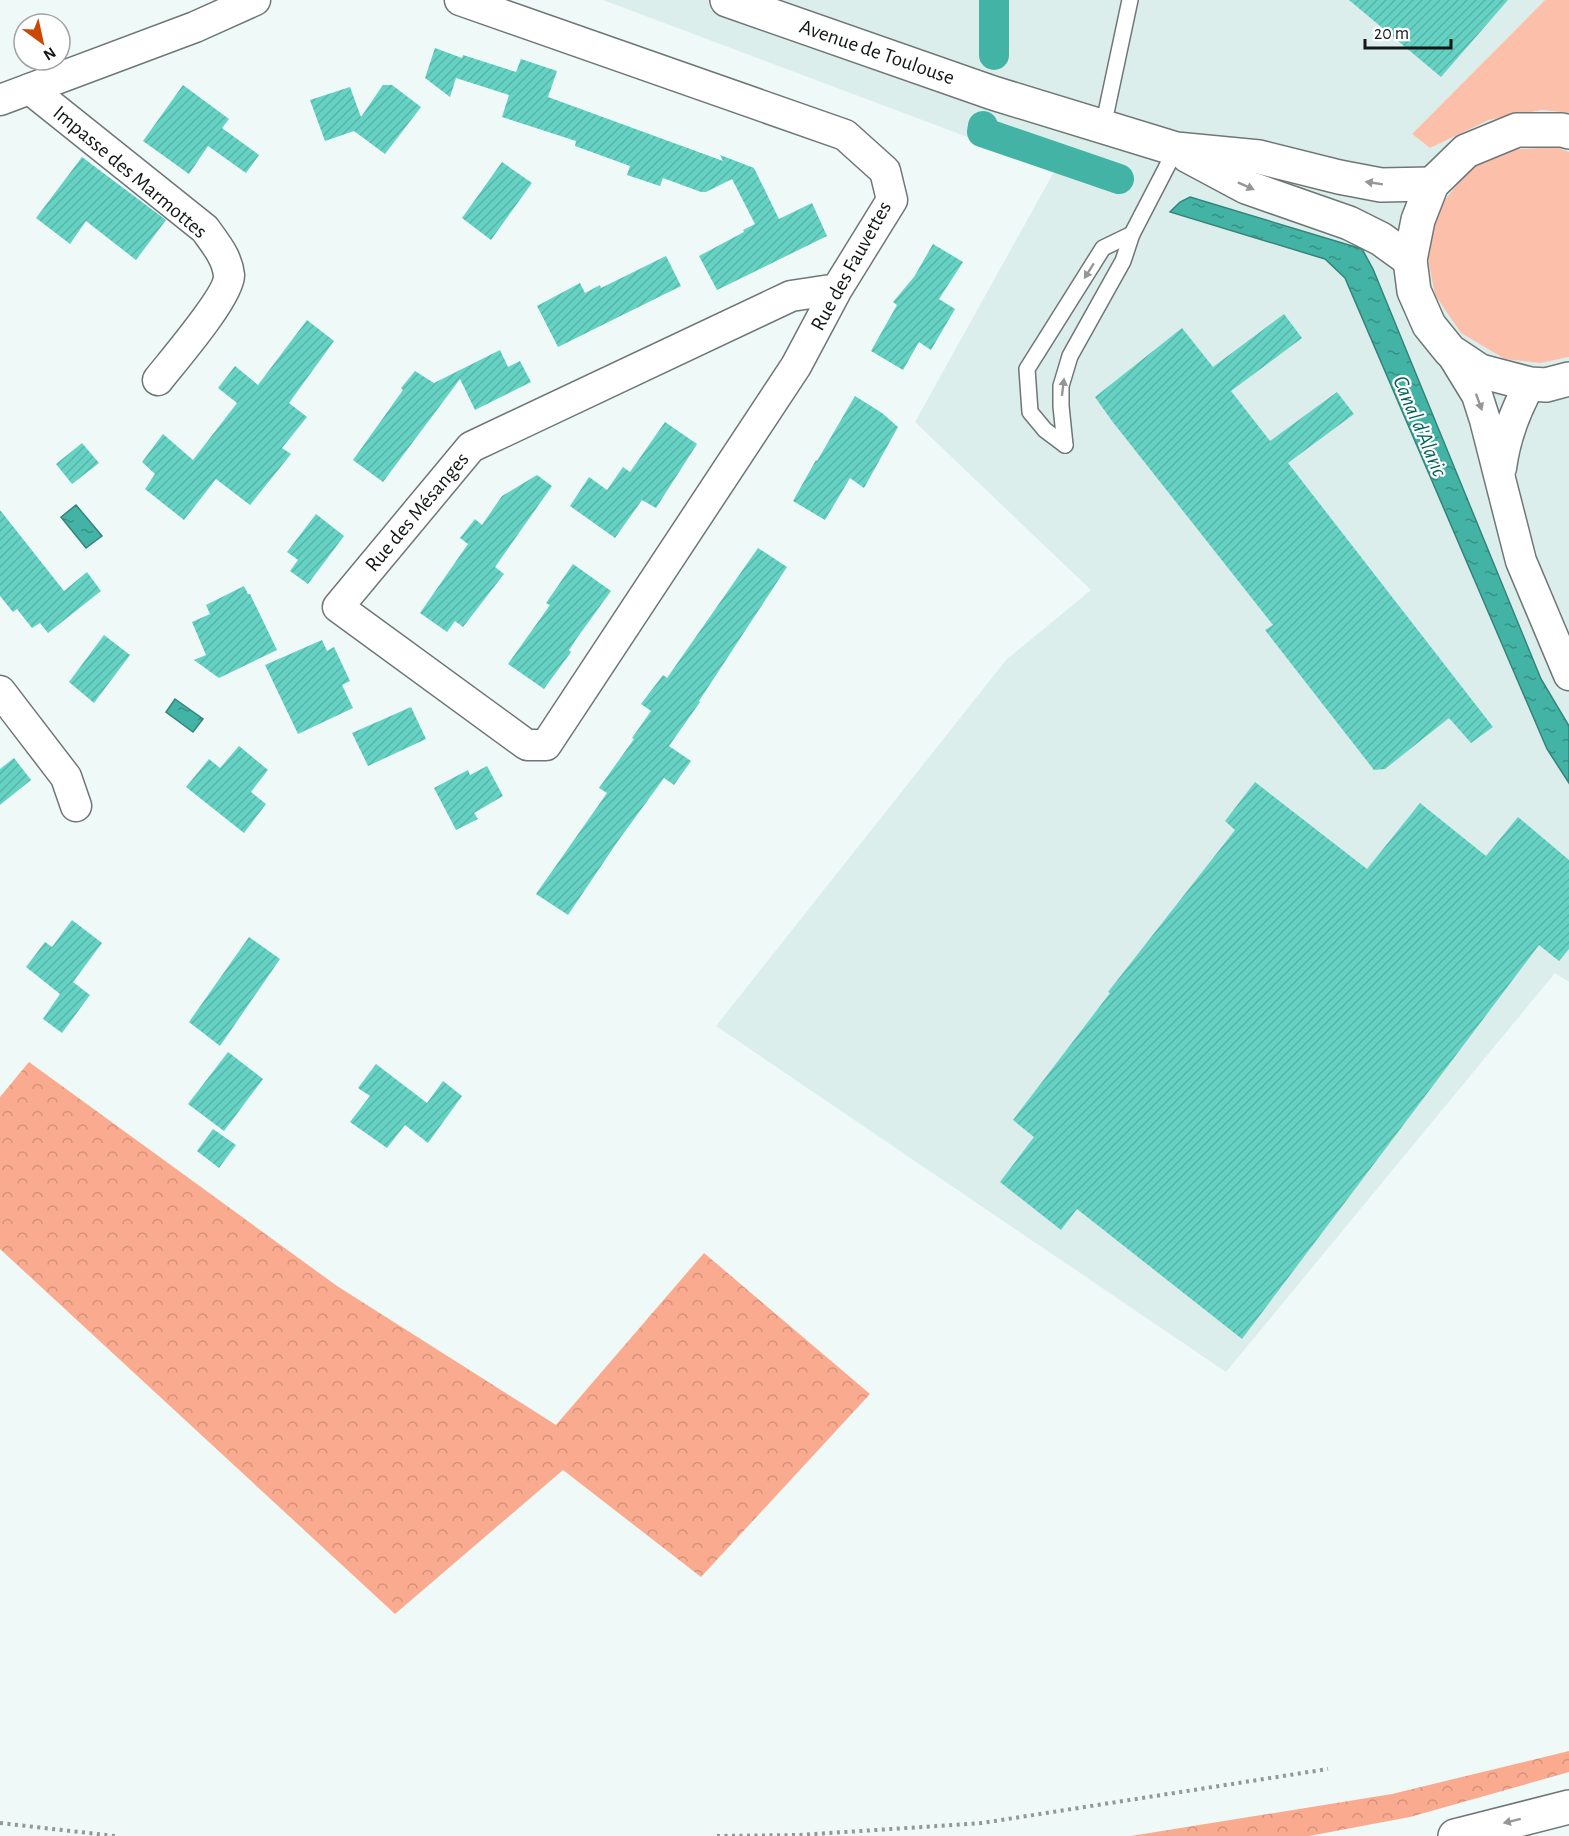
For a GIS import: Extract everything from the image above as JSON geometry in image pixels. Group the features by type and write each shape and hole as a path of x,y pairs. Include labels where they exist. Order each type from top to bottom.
{"main road":[{"name":"Avenue de Toulouse","path":"727,0 993,93 1176,149"},
{"path":"1569,132 1517,130 1466,150 1432,184 1418,220 1410,260 1414,291 1425,317 1450,351 1480,371 1530,384 1546,385 1569,379"},
{"path":"1176,149 1259,157 1381,185 1432,184"},
{"path":"1176,149 1246,187 1348,223 1382,239 1410,260"},
{"path":"1455,1836 1569,1807"}],"street":[{"path":"0,100 195,27 255,0"},
{"name":"Rue des Fauvettes","path":"460,0 845,135 885,171 892,200 837,289 796,366 546,745"},
{"name":"Impasse des Marmottes","path":"30,89 205,229 222,252 229,276 221,297 158,380"},
{"name":"Rue des Mésanges","path":"546,745 527,745 338,607 471,447 791,296 837,289"},
{"path":"1450,351 1477,395 1521,561 1569,675"},
{"path":"1500,480 1504,447 1515,412 1530,384"},
{"path":"0,691 66,777 76,806"}],"lane":[{"path":"1103,127 1130,0"},
{"path":"1132,234 1102,248 1027,369 1030,412 1045,430 1065,445 1061,386 1070,356 1123,261 1132,234 1176,149"}],"path":[{"path":"717,1836 801,1835 982,1823 1329,1769"},
{"path":"0,1823 115,1836"}],"shaded area":[{"path":"603,0 1545,0 1412,134 1430,148 1489,120 1542,110 1569,113 1569,152 1556,147 1541,363 1569,357 1569,982 1555,973 1226,1372 716,1026 1006,660 1091,590 915,422 1055,170"},
{"path":"1545,0 1569,0 1569,113 1542,110 1489,120 1430,148 1412,134"},
{"path":"1556,147 1569,152 1569,357 1541,363 1505,359 1461,333 1435,295 1427,253 1436,212 1469,169 1506,150"}],"green space":[{"path":"29,1062 337,1286 556,1425 704,1253 870,1394 701,1577 563,1470 395,1614 0,1249 0,1097"},
{"path":"1569,1751 1569,1772 1410,1817 1309,1836 1131,1836 1392,1794"}],"water":[{"path":"1190,197 1362,249 1373,269 1541,679 1569,726 1569,783 1547,749 1345,278 1325,259 1170,212 1180,202"},
{"path":"76,505 102,536 86,548 61,517"},
{"path":"175,699 203,719 193,732 166,712"}],"building":[{"path":"1349,0 1508,0 1441,77"},
{"path":"435,48 462,58 463,55 516,72 521,59 557,71 548,97 723,161 720,155 754,168 779,219 812,203 827,236 717,290 699,256 755,224 732,179 706,192 663,178 660,186 627,175 630,166 575,146 576,141 502,117 509,95 456,78 450,97 425,78"},
{"path":"183,85 229,119 222,128 259,155 246,173 208,146 189,174 143,141"},
{"path":"383,85 392,85 421,107 385,154 354,131 325,141 310,100 350,87 361,117"},
{"path":"82,157 166,220 136,260 86,221 70,244 36,218"},
{"path":"502,162 532,183 491,240 462,218"},
{"path":"933,244 963,262 939,299 955,309 931,350 919,342 903,370 871,351 897,305 893,302 914,277"},
{"path":"666,256 681,286 558,347 537,306 580,283 585,293 600,285 601,288"},
{"path":"1284,314 1302,338 1231,391 1270,441 1337,392 1354,414 1288,463 1493,727 1471,743 1449,718 1385,769 1374,770 1265,630 1273,625 1095,397 1182,328 1213,367"},
{"path":"307,320 334,341 289,403 307,417 282,448 291,454 250,505 216,479 184,520 145,489 155,474 142,462 163,434 193,460 237,403 218,388 235,366 258,385"},
{"path":"500,350 508,367 520,361 531,382 475,410 460,379 383,482 353,460 415,371 434,383"},
{"path":"855,396 882,413 898,427 864,488 850,478 825,520 793,501"},
{"path":"665,422 697,444 656,508 642,500 615,538 570,506 589,477 607,490 623,467 630,472"},
{"path":"82,443 99,463 72,484 56,464"},
{"path":"537,475 552,486 495,567 504,574 463,627 455,621 447,632 420,613 468,544 460,538 475,519 482,525 502,496"},
{"path":"0,510 64,591 87,572 101,591 48,633 40,623 32,628 17,609 13,612 0,596"},
{"path":"316,514 344,536 308,584 290,571 298,560 287,552"},
{"path":"758,548 787,567 669,746 691,761 674,785 664,778 568,915 536,894 607,793 599,788 651,711 641,704 663,675 667,678"},
{"path":"573,564 611,591 544,689 508,664 550,605 546,603"},
{"path":"244,586 277,650 219,678 194,660 206,655 192,622 210,614 206,605"},
{"path":"104,635 130,655 94,703 69,682"},
{"path":"322,640 327,651 334,647 350,681 342,685 353,708 298,734 265,665"},
{"path":"411,707 426,739 368,766 352,733"},
{"path":"239,746 268,770 251,792 266,804 244,833 186,787 209,759 220,768"},
{"path":"14,758 31,780 0,805 0,769"},
{"path":"487,766 503,796 474,813 478,819 456,830 434,788 468,770 470,775"},
{"path":"1255,782 1367,869 1420,803 1486,856 1518,817 1569,860 1569,949 1559,961 1539,945 1242,1339 1077,1209 1061,1230 1000,1182 1034,1137 1013,1120 1110,993 1108,992 1235,830 1225,821"},
{"path":"72,920 102,943 73,982 90,995 62,1033 43,1019 60,994 26,967 45,942 52,947"},
{"path":"249,937 280,959 220,1046 189,1022"},
{"path":"228,1052 263,1079 224,1131 188,1104"},
{"path":"376,1064 427,1103 443,1081 462,1096 428,1143 405,1125 387,1148 350,1122 370,1096 358,1088"},
{"path":"213,1129 236,1145 219,1168 197,1151"}],"waterway":[{"name":"Canal d'Alaric","path":"994,0 994,55"},
{"name":"Canal d'Alaric","path":"983,126 982,132 1119,179"}]}
